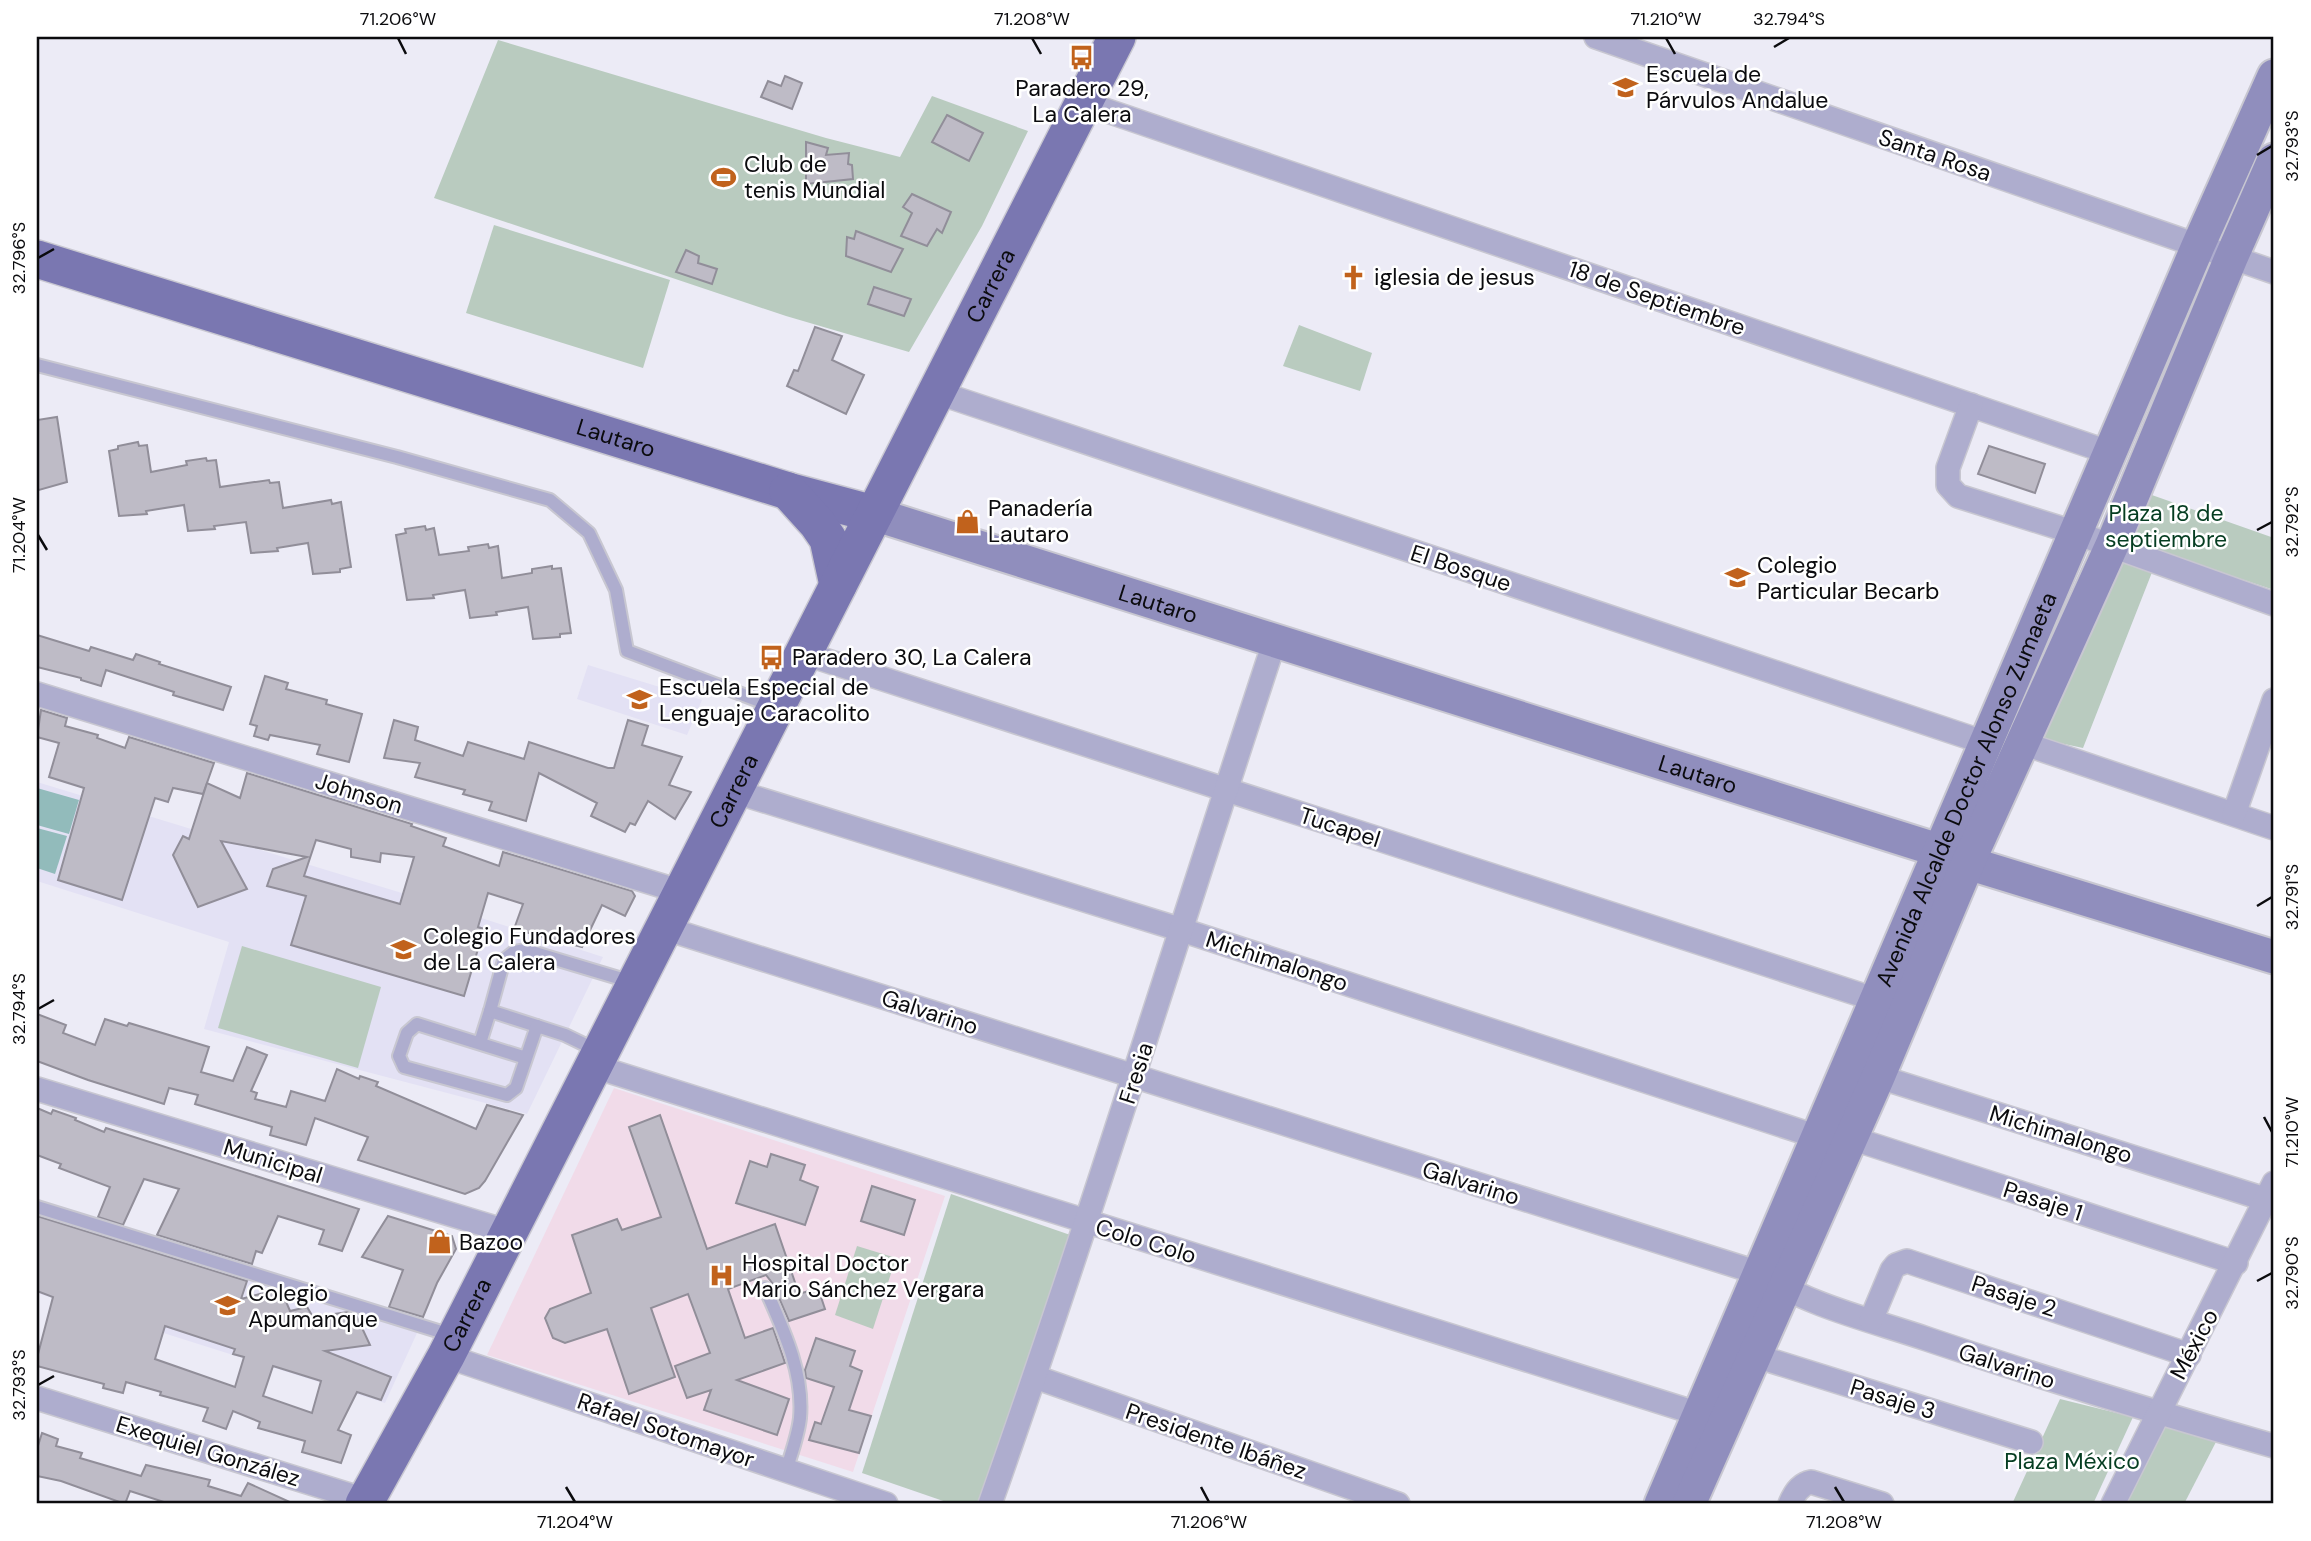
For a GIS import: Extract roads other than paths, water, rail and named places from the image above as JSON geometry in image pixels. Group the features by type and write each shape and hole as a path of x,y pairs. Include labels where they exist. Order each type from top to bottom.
{"main road":[{"name":"Carrera","path":"369,1503 451,1347 1117,37"},
{"name":"Lautaro","path":"37,259 788,491 874,514"},
{"path":"788,491 817,523 828,540 838,585"}],"street":[{"name":"Santa Rosa","path":"1596,37 2274,272"},
{"name":"Avenida Alcalde Doctor Alonso Zumaeta","path":"1675,1502 1756,1356 1772,1281 1818,1137 1863,1072 1955,857 1986,743 2197,246 2274,76"},
{"name":"18 de Septiembre","path":"1084,103 2111,453"},
{"name":"Avenida Alcalde Doctor Alonso Zumaeta","path":"1675,1502 1699,1414 1851,1138 1877,1000 1955,857 2022,743 2112,545 2274,160"},
{"name":"El Bosque","path":"936,392 1986,743"},
{"path":"1971,405 1948,468 1948,485 1958,496 2112,545 2274,604"},
{"name":"Lautaro","path":"874,514 2274,957"},
{"name":"Fresia","path":"990,1504 1087,1223 1275,640"},
{"name":"Tucapel","path":"803,653 1226,789 1574,905 1877,1000"},
{"name":"Johnson","path":"37,694 682,892"},
{"path":"2234,814 2274,700"},
{"path":"2022,743 2274,828"},
{"name":"Michimalongo","path":"733,791 1182,930 1818,1137"},
{"name":"Galvarino","path":"664,928 1772,1281 1871,1320 2057,1383 2274,1446"},
{"name":"Colo Colo","path":"597,1059 1087,1223 1699,1414"},
{"name":"Michimalongo","path":"1863,1072 2272,1194"},
{"name":"Municipal","path":"37,1089 509,1232"},
{"name":"Pasaje 1","path":"1851,1138 2236,1263"},
{"name":"México","path":"2113,1504 2157,1413 2272,1194"},
{"name":"Pasaje 2","path":"1871,1320 1892,1270 1906,1261 2189,1354"},
{"name":"Rafael Sotomayor","path":"451,1347 786,1471 833,1496 886,1504"},
{"name":"Pasaje 3","path":"1756,1356 2031,1441"},
{"name":"Presidente Ibáñez","path":"1035,1377 1398,1504"},
{"name":"Exequiel González","path":"37,1398 369,1503"},
{"path":"1790,1504 1805,1483 1811,1482 1882,1504"}],"lane":[{"path":"37,365 384,454 550,500 589,533 616,590 627,651 776,707"},
{"path":"480,1043 504,960 514,953 525,950 636,983"},
{"path":"490,1011 565,1035 597,1059"},
{"path":"526,1058 417,1024 407,1032 399,1056 404,1067 507,1095 516,1088 537,1026"},
{"path":"37,1207 451,1347"},
{"path":"765,1288 791,1351 800,1392 799,1421 786,1471"}],"place":[{"name":"Paradero 29, La Calera","path":"1082,58"},
{"name":"Escuela de Párvulos Andalue","path":"1626,87"},
{"name":"Club de tenis Mundial","path":"724,177"},
{"name":"iglesia de jesus","path":"1354,277"},
{"name":"Panadería Lautaro","path":"968,521"},
{"name":"Colegio Particular Becarb","path":"1737,578"},
{"name":"Paradero 30, La Calera","path":"772,657"},
{"name":"Escuela Especial de Lenguaje Caracolito","path":"639,700"},
{"name":"Colegio Fundadores de La Calera","path":"403,949"},
{"name":"Bazoo","path":"439,1242"},
{"name":"Hospital Doctor Mario Sánchez Vergara","path":"722,1276"},
{"name":"Colegio Apumanque","path":"228,1306"}],"park label":[{"name":"Plaza 18 de septiembre","path":"2166,526"},
{"name":"Plaza México","path":"2072,1461"}]}
